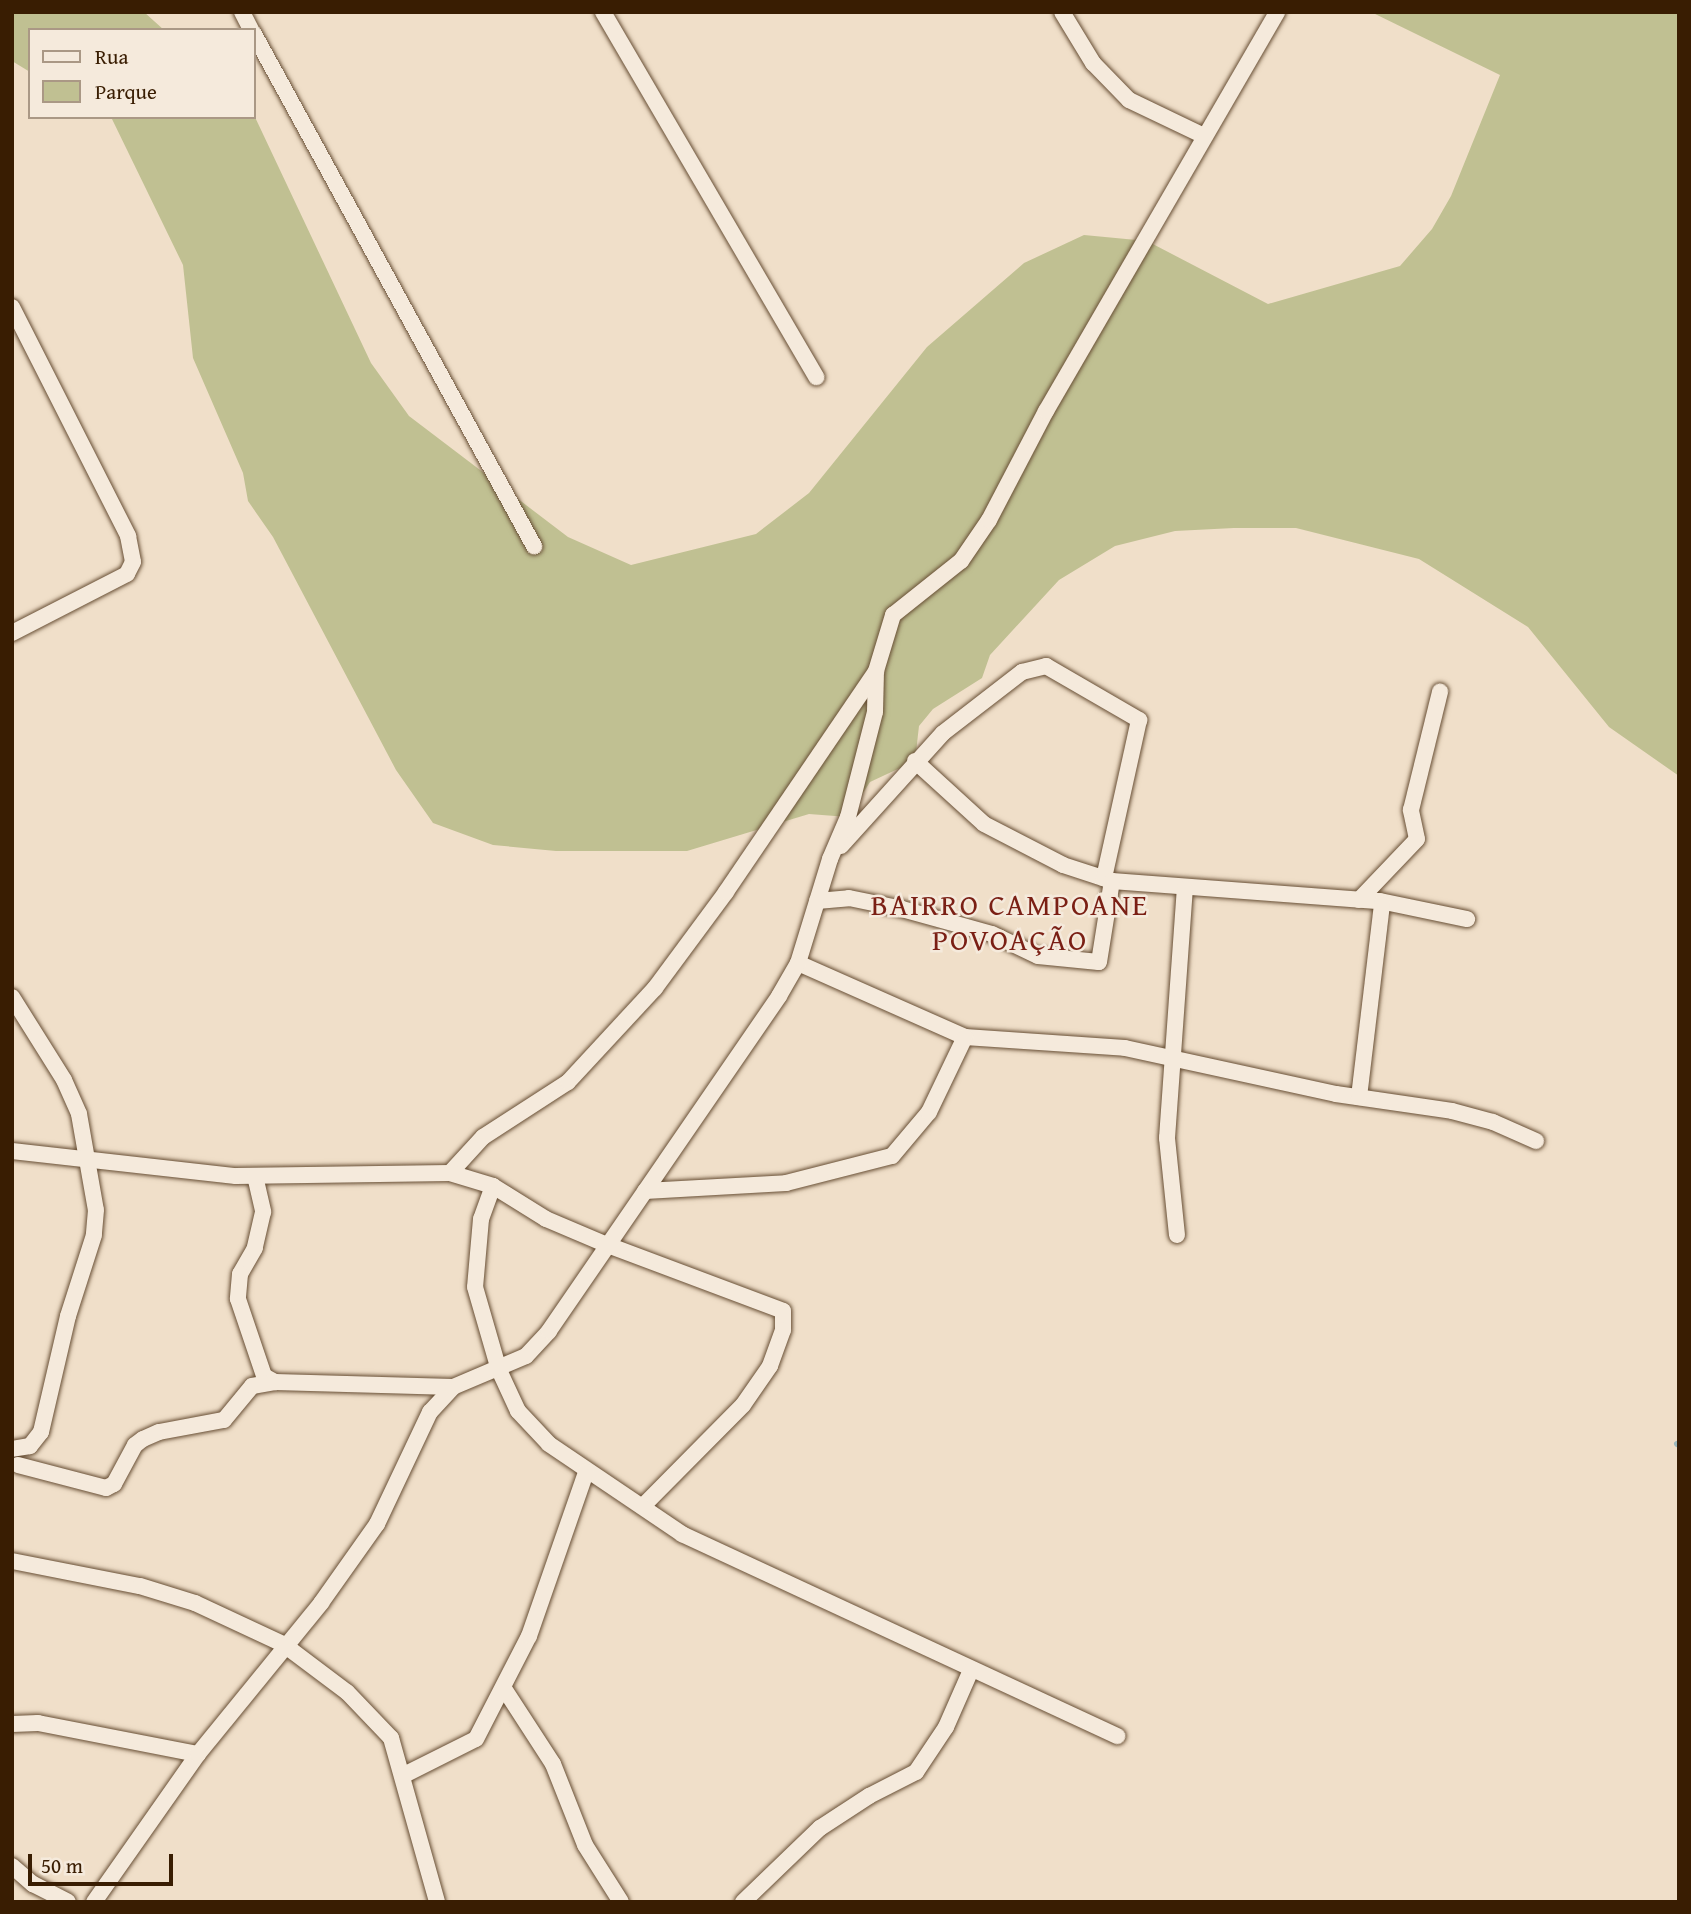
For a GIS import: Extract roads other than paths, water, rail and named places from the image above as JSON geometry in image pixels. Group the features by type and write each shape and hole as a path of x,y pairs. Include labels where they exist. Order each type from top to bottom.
{"street":[{"path":"242,12 251,28"},
{"path":"603,12 816,377"},
{"path":"1062,12 1093,63 1129,100 1204,136"},
{"path":"12,997 64,1080 79,1114 85,1157 93,1187 94,1235 68,1316 41,1432 15,1469 106,1488 114,1484 135,1445 144,1439 224,1419 252,1386 275,1382 453,1387 499,1370 526,1356 549,1331 605,1244 645,1191 798,963 830,859 848,817 875,712 876,671 893,615 961,561 989,520 1204,136 1277,12"},
{"path":"256,37 534,546"},
{"path":"12,307 128,536 133,562 127,574 12,633"},
{"path":"817,901 849,898 902,909 992,934 1038,956 1099,962 1108,879 1139,720 1071,678 1046,666 1022,672 943,733 915,761 830,859"},
{"path":"450,1173 483,1137 568,1082 655,988 726,892 876,671"},
{"path":"1359,900 1417,839 1411,810 1440,692"},
{"path":"915,761 984,824 1063,865 1108,879 1185,888 1359,900 1466,919"},
{"path":"1177,1235 1167,1138 1175,1058 1185,888"},
{"path":"1359,1097 1382,903"},
{"path":"798,963 965,1037 1125,1048 1359,1097 1452,1111 1493,1122 1536,1142"},
{"path":"645,1191 786,1183 892,1156 929,1112 965,1037"},
{"path":"12,1151 255,1176 450,1173 493,1186 546,1219 605,1244 783,1311 783,1329 770,1366 743,1405 643,1506"},
{"path":"255,1176 263,1212 255,1248 240,1274 239,1299 264,1376 275,1382"},
{"path":"493,1186 481,1219 475,1287 499,1370 518,1411 549,1444 586,1472 643,1506 682,1534 1117,1736"},
{"path":"94,1902 198,1754 283,1644 321,1603 377,1524 430,1412 453,1387"},
{"path":"12,1449 30,1446"},
{"path":"404,1775 476,1739 505,1689 529,1636 586,1472"},
{"path":"12,1561 140,1586 195,1603 283,1644 370,1712 391,1738 404,1775 437,1902"},
{"path":"743,1902 820,1828 869,1796 916,1772 946,1727 971,1670"},
{"path":"505,1689 553,1764 585,1845 621,1902"},
{"path":"12,1724 38,1723 198,1754"},
{"path":"12,1866 33,1884 68,1902"}],"district":[{"name":"BAIRRO CAMPOANE POVOAÇÃO","path":"1010,921"}]}
